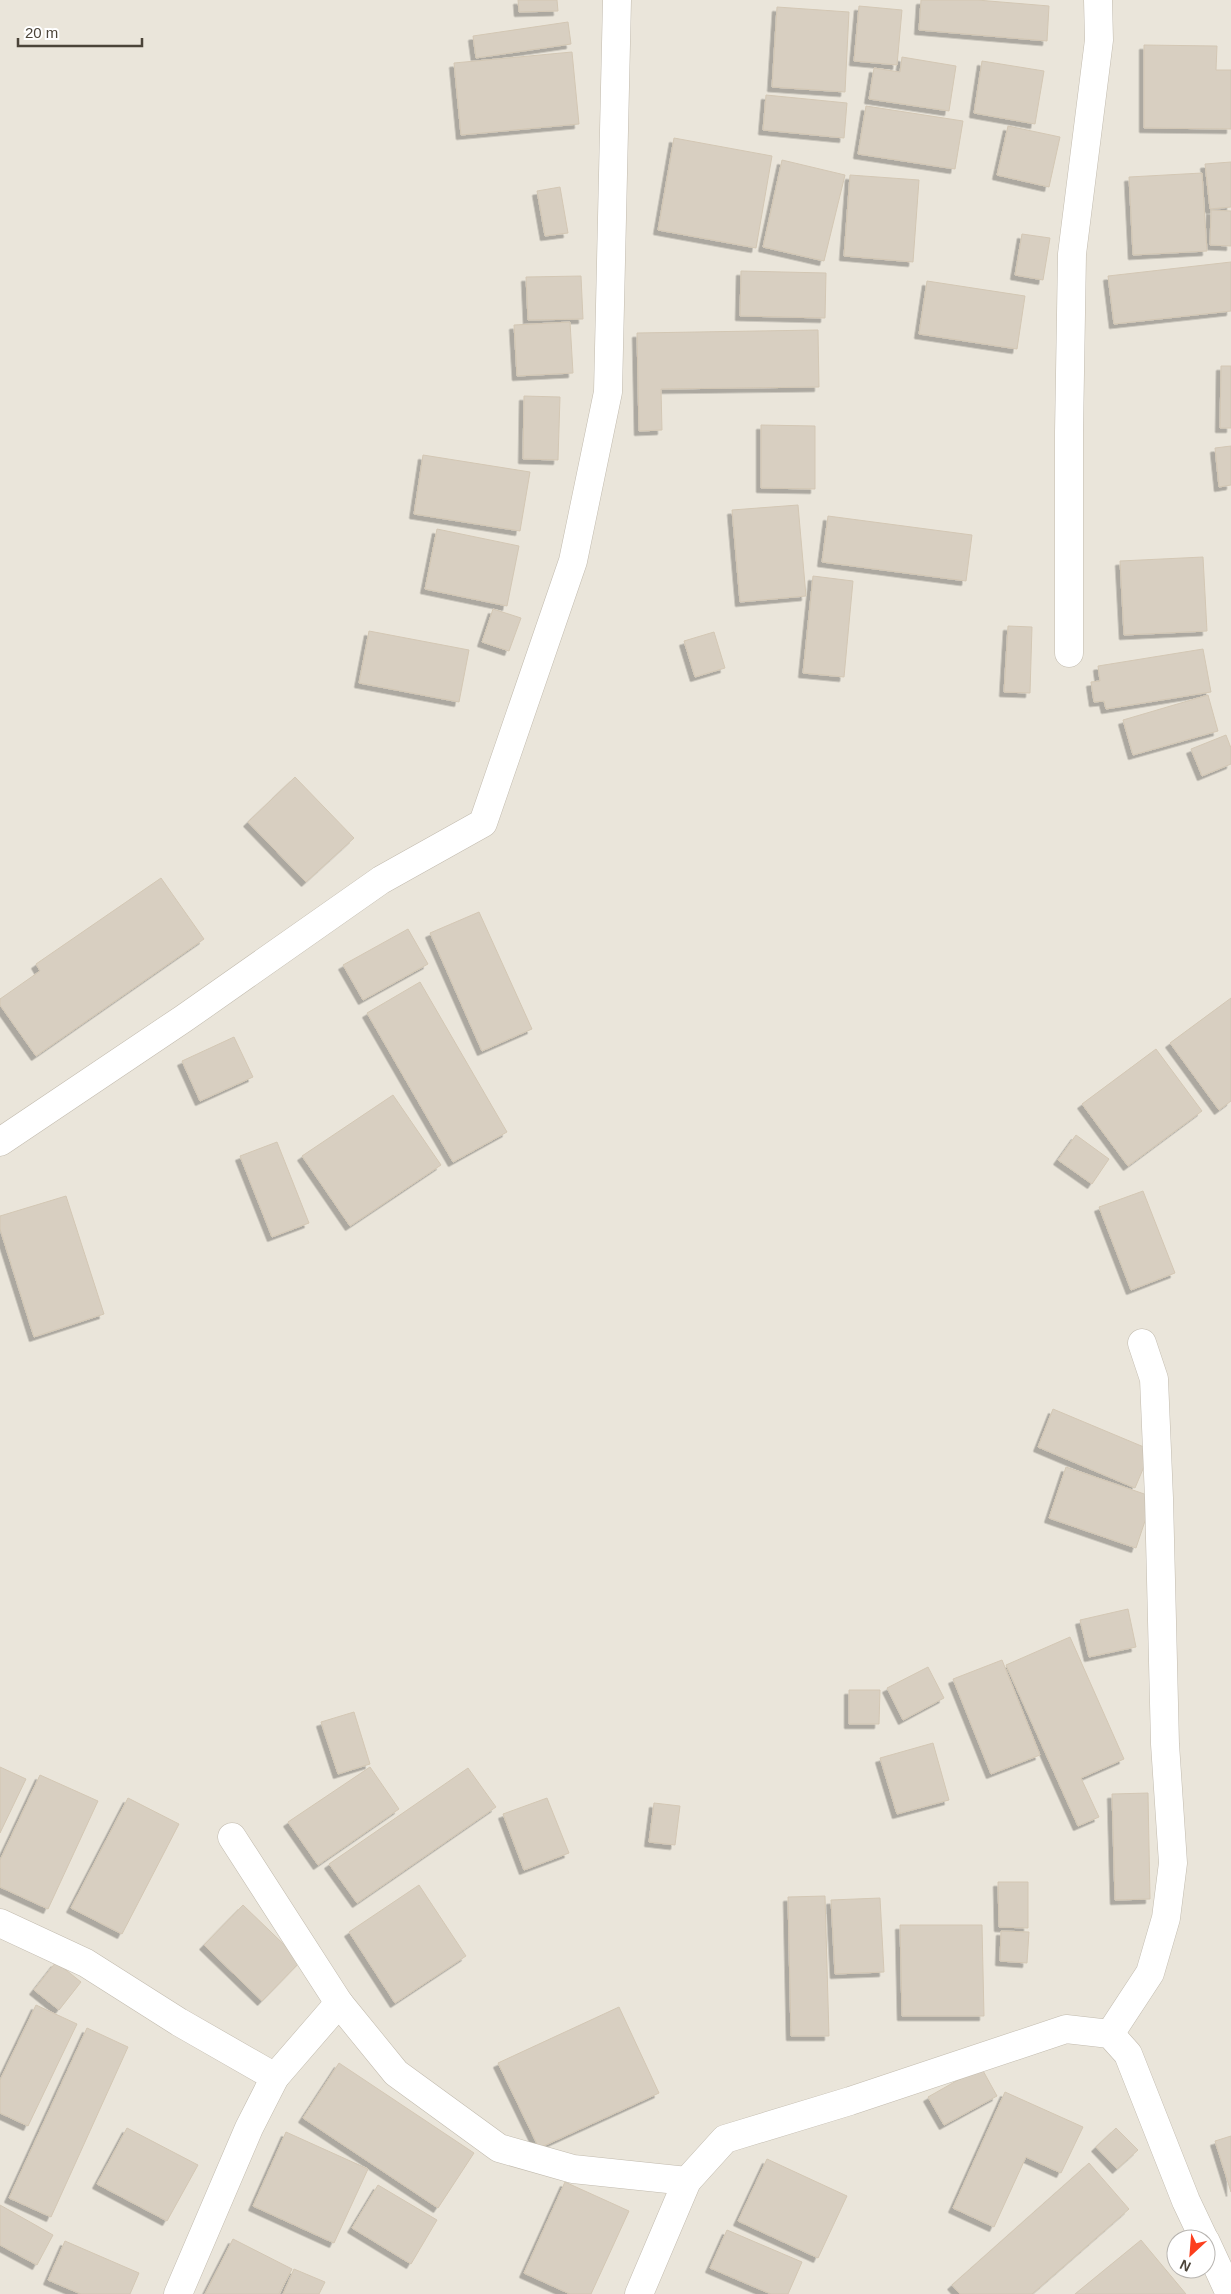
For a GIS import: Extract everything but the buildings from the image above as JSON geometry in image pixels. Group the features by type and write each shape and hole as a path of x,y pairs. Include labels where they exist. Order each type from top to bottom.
{"street":[{"path":"0,1142 183,1019 381,880 483,823 572,561 608,392 617,0"},
{"path":"1069,653 1072,254 1099,40 1098,0"},
{"path":"1110,2034 1150,1973 1166,1918 1173,1863 1165,1744 1160,1498 1154,1378 1142,1343"},
{"path":"232,1837 339,2004 396,2073 499,2148 573,2169 687,2181"},
{"path":"0,1923 86,1963 179,2022 275,2077"},
{"path":"178,2294 249,2128 275,2077 339,2004"},
{"path":"638,2294 687,2181 726,2139 850,2101 1066,2029 1110,2034 1128,2054 1186,2201 1199,2229"},
{"path":"1216,2264 1230,2294"}],"shaded area":[{"path":"0,0 1231,0 1231,2294 0,2294"}]}
